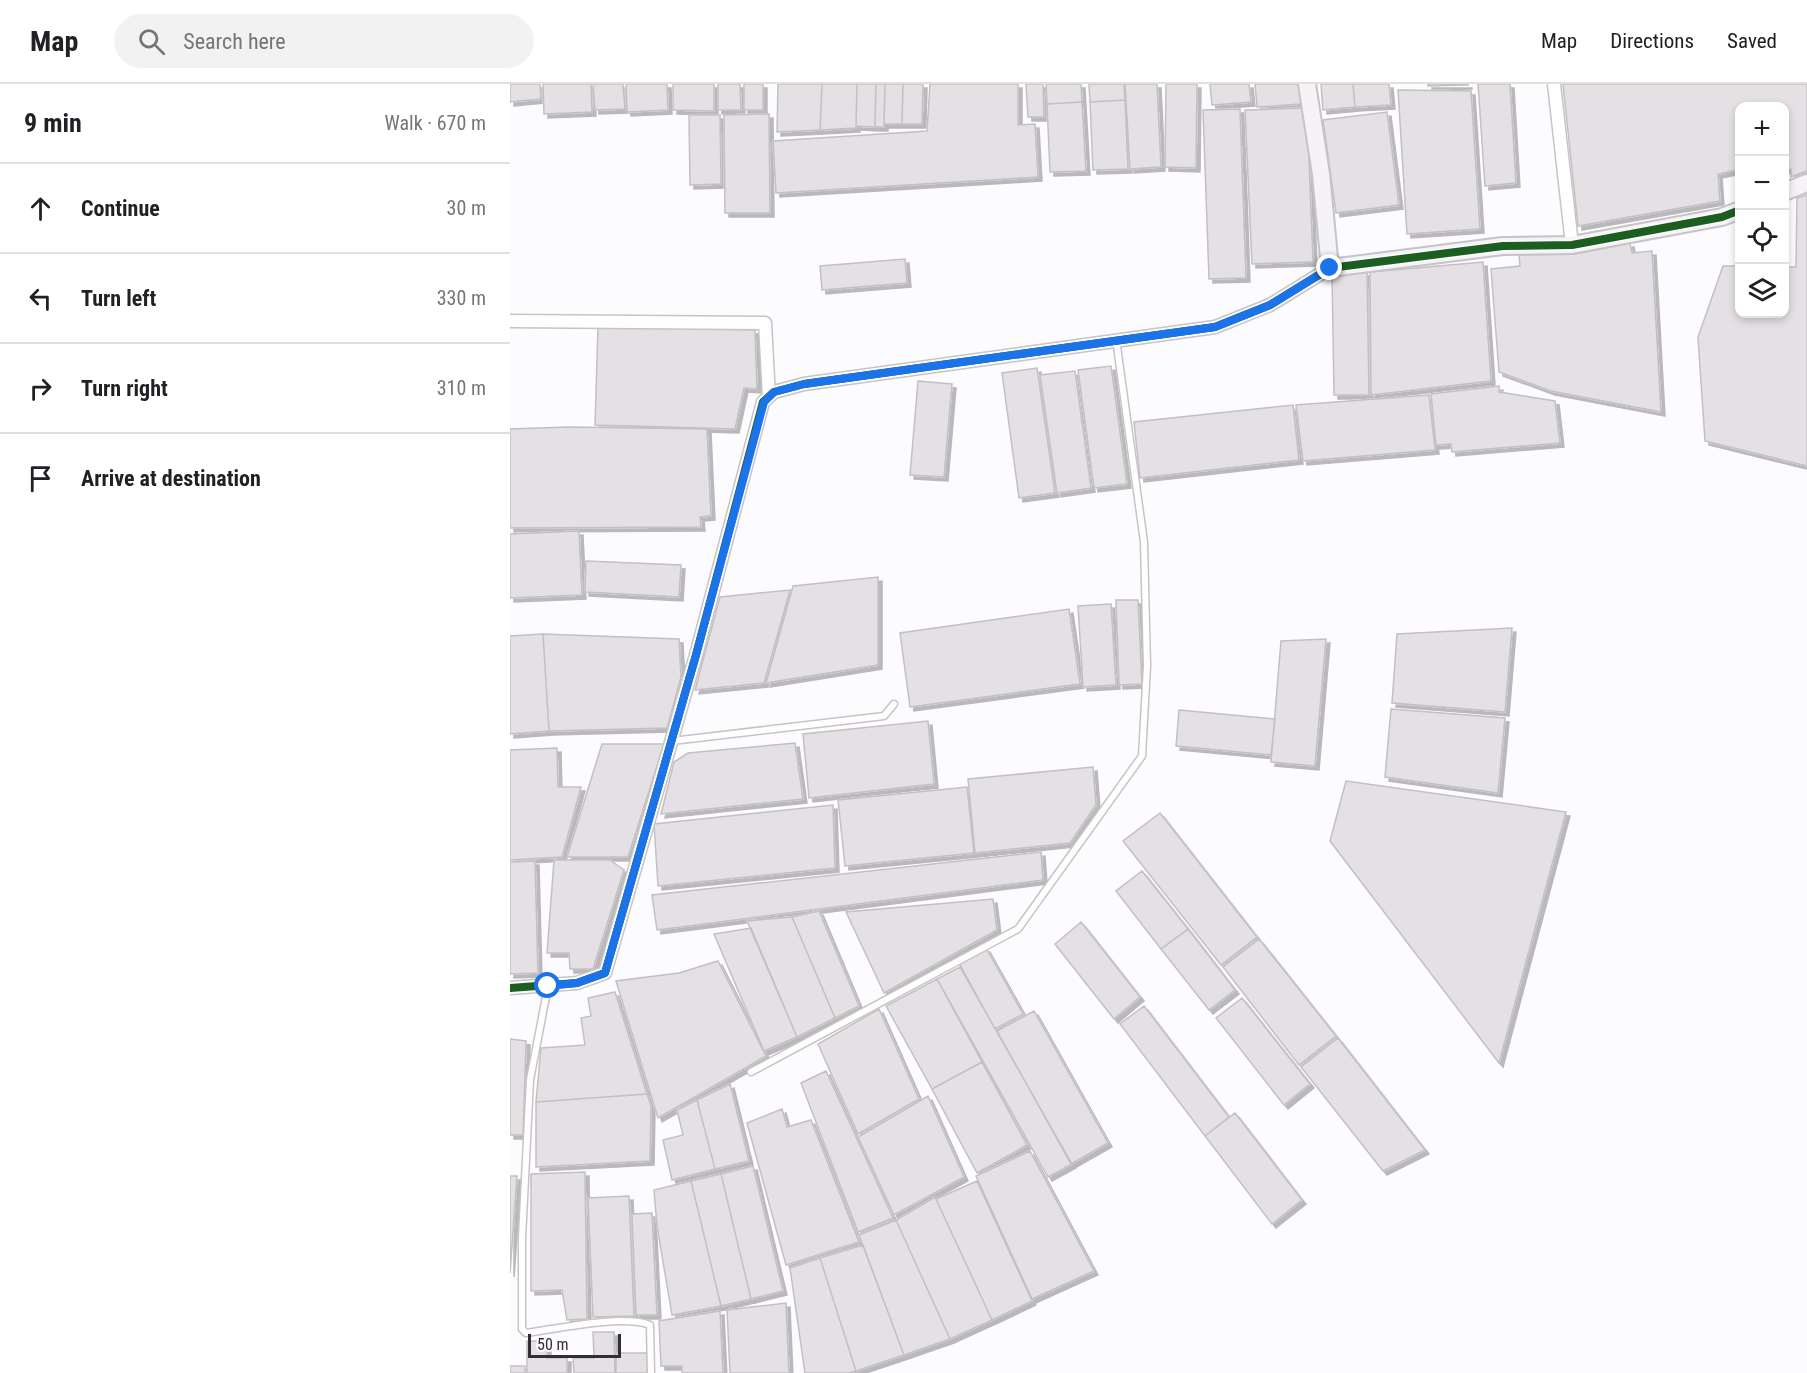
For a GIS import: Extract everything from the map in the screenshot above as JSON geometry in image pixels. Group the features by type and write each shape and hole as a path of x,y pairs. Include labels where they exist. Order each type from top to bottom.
{"street":[{"path":"1307,84 1321,174 1330,268"},
{"path":"1554,84 1572,245"},
{"path":"1789,190 1807,183"},
{"path":"510,988 577,983 605,973 672,741 764,402 774,392 804,384 1215,327 1270,305 1330,268 1503,246 1572,245 1722,217 1735,212"},
{"path":"510,321 765,323 769,397"}],"lane":[{"path":"751,1072 1018,929 1142,756 1147,666 1144,542 1116,339"},
{"path":"672,741 884,716 894,704"},
{"path":"548,986 530,1080 522,1238 522,1329 526,1333 619,1322 641,1322 650,1325 651,1373"}],"building":[{"path":"510,84 540,84 541,99 510,102"},
{"path":"543,84 591,84 592,112 544,114"},
{"path":"593,84 623,84 625,109 595,110"},
{"path":"626,84 667,84 668,110 627,112"},
{"path":"673,84 714,84 714,111 673,110"},
{"path":"718,84 740,84 741,110 718,110"},
{"path":"744,84 763,84 763,110 744,110"},
{"path":"778,84 822,84 820,130 777,132"},
{"path":"822,84 857,84 856,128 820,130"},
{"path":"857,84 876,84 875,127 856,126"},
{"path":"876,84 885,84 884,127 875,127"},
{"path":"885,84 903,84 902,124 884,124"},
{"path":"903,84 923,84 922,124 902,124"},
{"path":"930,84 1018,84 1018,125 1035,124 1038,177 776,193 773,141 927,131"},
{"path":"1026,84 1043,84 1044,117 1028,117"},
{"path":"1046,84 1081,84 1082,102 1047,104"},
{"path":"1089,84 1124,84 1125,100 1090,102"},
{"path":"1125,84 1157,84 1161,167 1130,169"},
{"path":"1166,84 1197,84 1196,168 1165,167"},
{"path":"1210,84 1249,84 1251,102 1212,105"},
{"path":"1255,84 1300,84 1301,104 1257,107"},
{"path":"1321,84 1353,84 1355,107 1323,110"},
{"path":"1353,84 1389,84 1391,105 1355,107"},
{"path":"1428,84 1468,84 1468,85 1428,86"},
{"path":"1478,84 1510,84 1516,183 1485,186"},
{"path":"1563,84 1807,84 1807,171 1791,177 1789,102 1735,102 1735,170 1718,174 1720,201 1578,226"},
{"path":"1398,90 1471,91 1480,229 1407,234"},
{"path":"1125,100 1128,169 1093,170 1090,102"},
{"path":"1082,102 1086,171 1050,172 1047,104"},
{"path":"1307,108 1313,262 1252,264 1245,110"},
{"path":"1240,109 1246,278 1209,279 1203,110"},
{"path":"1387,112 1399,205 1336,213 1323,120"},
{"path":"769,114 770,213 725,213 724,115"},
{"path":"689,115 720,115 721,184 690,185"},
{"path":"1807,195 1807,466 1705,441 1698,337 1723,266 1735,266 1735,318 1789,318 1789,267 1796,267 1797,198"},
{"path":"1630,243 1632,253 1652,251 1661,412 1551,391 1499,372 1491,269 1520,266 1519,255 1575,254"},
{"path":"905,259 907,283 822,290 820,266"},
{"path":"1483,262 1491,381 1371,395 1370,272"},
{"path":"1367,272 1369,395 1334,395 1332,273"},
{"path":"598,326 755,330 757,389 744,388 735,429 595,425"},
{"path":"1111,366 1127,484 1094,488 1078,370"},
{"path":"1037,368 1055,493 1019,498 1002,373"},
{"path":"1075,371 1091,488 1057,493 1040,375"},
{"path":"918,381 952,384 944,477 910,475"},
{"path":"1499,386 1499,392 1555,401 1560,443 1452,452 1451,444 1436,445 1431,394"},
{"path":"1429,395 1435,450 1303,461 1296,405"},
{"path":"1293,405 1299,460 1140,478 1134,422"},
{"path":"568,427 707,429 711,516 700,517 701,527 510,528 510,429"},
{"path":"579,531 582,595 510,598 510,534"},
{"path":"586,561 681,565 679,597 585,592"},
{"path":"878,577 878,665 766,683 793,586"},
{"path":"790,590 764,683 695,690 720,597"},
{"path":"1116,600 1138,600 1142,684 1119,685"},
{"path":"1111,604 1116,685 1083,687 1078,606"},
{"path":"1069,609 1080,684 910,707 900,633"},
{"path":"1512,628 1505,712 1392,703 1397,634"},
{"path":"543,634 679,639 681,677 667,728 549,731"},
{"path":"543,634 549,731 510,734 510,636"},
{"path":"1326,639 1315,766 1271,762 1281,641"},
{"path":"1391,709 1505,718 1498,793 1385,777"},
{"path":"1179,710 1275,719 1271,755 1176,746"},
{"path":"928,721 934,784 809,798 803,734"},
{"path":"795,743 803,799 661,814 674,762 688,753"},
{"path":"602,744 664,744 628,857 567,857"},
{"path":"557,748 558,787 581,787 562,857 510,860 510,750"},
{"path":"1093,767 1096,805 1070,843 975,853 968,779"},
{"path":"1346,781 1566,812 1499,1063 1330,841"},
{"path":"967,787 974,853 845,866 838,800"},
{"path":"833,805 835,868 658,886 654,824"},
{"path":"1160,813 1257,937 1221,965 1123,841"},
{"path":"1041,852 1043,880 657,930 652,895"},
{"path":"554,860 610,860 624,870 593,969 570,969 569,953 547,953"},
{"path":"535,861 538,973 510,974 510,862"},
{"path":"1142,871 1188,929 1161,949 1116,891"},
{"path":"993,899 997,930 884,993 846,912"},
{"path":"819,911 859,1006 835,1018 792,917"},
{"path":"792,917 835,1018 797,1037 747,921"},
{"path":"1081,922 1140,997 1114,1019 1055,944"},
{"path":"751,928 797,1037 764,1051 714,934"},
{"path":"1188,929 1235,990 1209,1010 1161,949"},
{"path":"1259,939 1336,1036 1299,1065 1223,967"},
{"path":"986,948 1023,1014 995,1029 959,963"},
{"path":"718,961 766,1056 658,1118 616,981 679,973"},
{"path":"960,967 1072,1164 1048,1177 937,979"},
{"path":"937,979 982,1062 932,1089 886,1006"},
{"path":"615,992 647,1094 536,1102 541,1048 585,1045 581,1018 591,1016 588,998"},
{"path":"1242,998 1310,1084 1284,1105 1216,1018"},
{"path":"1144,1006 1229,1117 1205,1136 1120,1024"},
{"path":"879,1009 919,1099 858,1134 818,1044"},
{"path":"1034,1011 1108,1143 1071,1164 997,1031"},
{"path":"1338,1038 1425,1150 1383,1171 1301,1067"},
{"path":"510,1039 526,1041 523,1135 510,1135"},
{"path":"982,1062 1027,1145 977,1173 932,1089"},
{"path":"826,1071 893,1218 858,1232 801,1083"},
{"path":"730,1084 749,1161 715,1169 697,1100"},
{"path":"647,1094 651,1106 650,1161 536,1167 536,1102"},
{"path":"928,1096 964,1177 894,1215 858,1137"},
{"path":"697,1100 715,1169 672,1180 663,1140 683,1135 677,1110"},
{"path":"782,1109 787,1127 811,1120 859,1242 786,1265 747,1123"},
{"path":"1235,1113 1302,1200 1272,1224 1205,1136"},
{"path":"1030,1151 1094,1271 1032,1299 976,1176"},
{"path":"753,1166 783,1291 751,1299 721,1174"},
{"path":"585,1172 587,1319 567,1320 562,1290 531,1291 531,1174"},
{"path":"721,1174 751,1299 721,1306 691,1181"},
{"path":"510,1176 517,1176 510,1273"},
{"path":"691,1181 721,1306 672,1315 657,1226 654,1190"},
{"path":"977,1181 1032,1301 992,1320 936,1199"},
{"path":"629,1196 634,1316 593,1317 588,1198"},
{"path":"935,1197 992,1320 950,1339 896,1220"},
{"path":"652,1213 657,1315 636,1315 632,1214"},
{"path":"896,1220 950,1339 904,1355 859,1235"},
{"path":"863,1245 904,1355 856,1371 820,1258"},
{"path":"820,1258 856,1371 849,1373 805,1373 790,1268"},
{"path":"786,1303 789,1373 730,1373 727,1310"},
{"path":"720,1311 723,1373 682,1373 682,1366 661,1366 659,1321"},
{"path":"593,1332 614,1332 615,1373 574,1373 573,1358 594,1358"},
{"path":"527,1341 547,1341 547,1358 567,1358 567,1373 527,1373"},
{"path":"616,1353 647,1353 647,1373 616,1373"},
{"path":"510,1366 525,1366 525,1373 510,1373"}],"cycle path":[{"path":"510,988 577,983 605,973 696,655 763,402 774,392 804,384 1215,327 1270,305 1330,268 1503,246 1572,245 1722,217 1735,212"}],"route":[{"path":"548,986 577,983 605,973 696,655 764,402 774,392 804,384 1215,327 1270,305 1330,268"}]}
